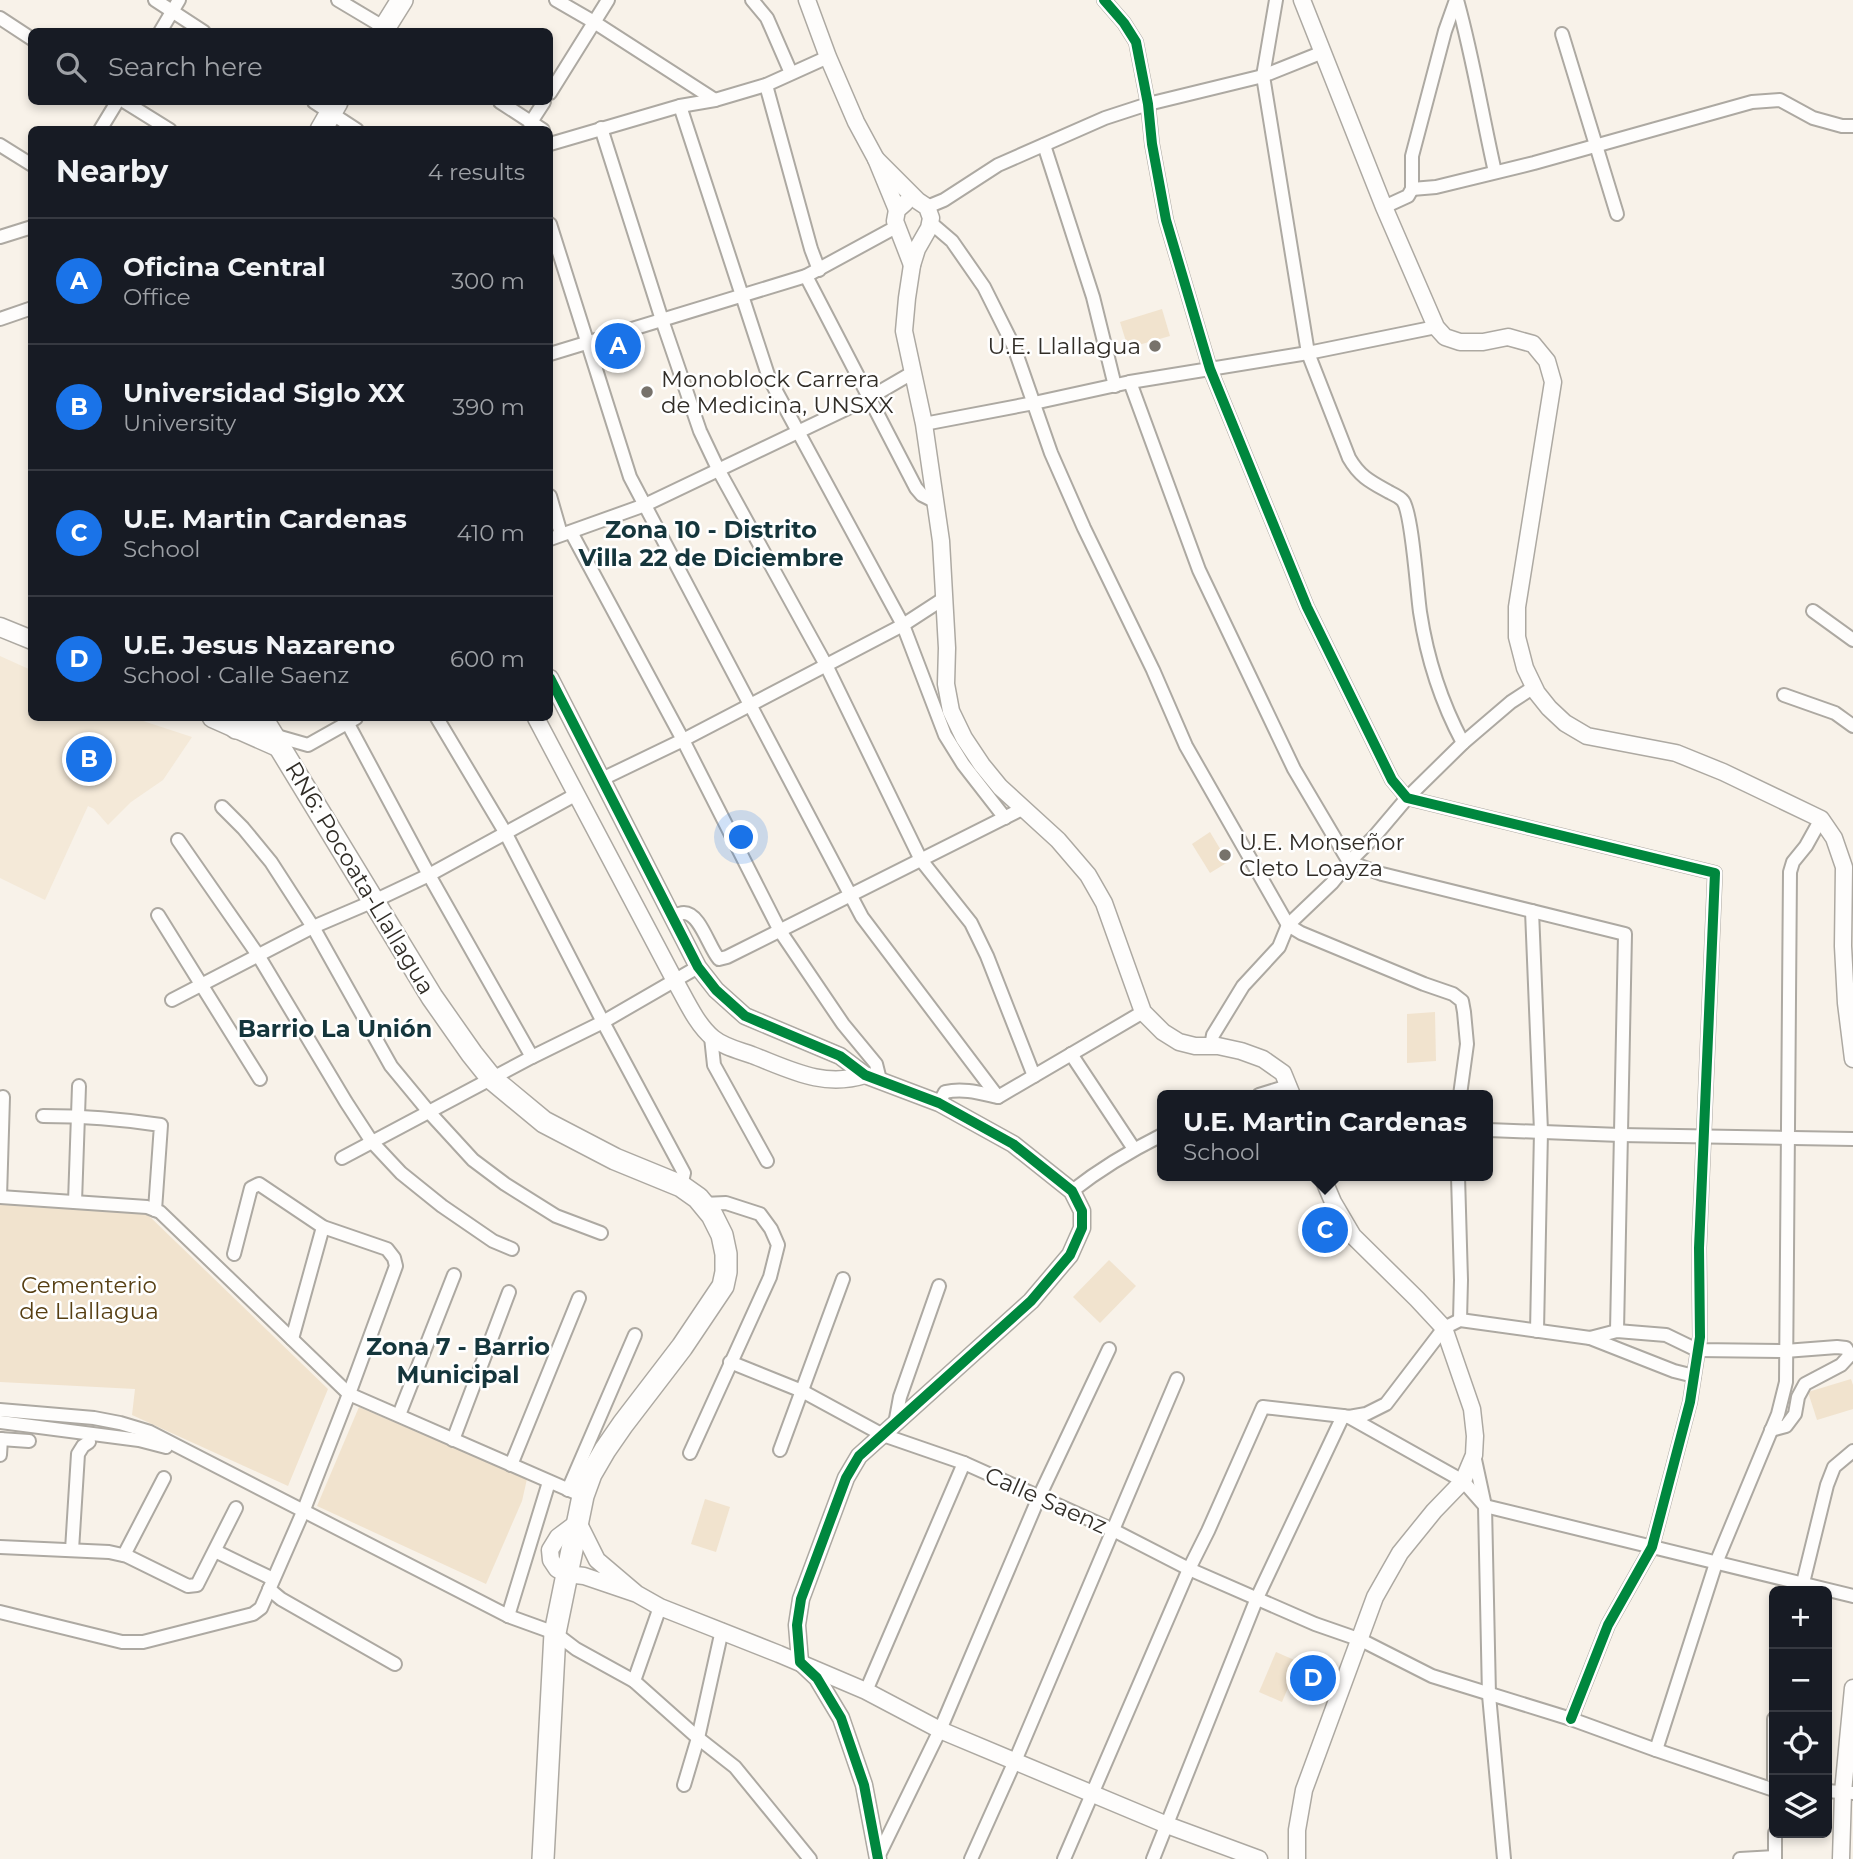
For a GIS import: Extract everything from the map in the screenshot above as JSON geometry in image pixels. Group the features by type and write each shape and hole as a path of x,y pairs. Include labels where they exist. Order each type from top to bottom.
{"highway":[{"path":"386,28 402,0"},
{"name":"RN6: Pocoata-Llallagua","path":"272,734 432,997 492,1079 544,1122 615,1159 681,1186 698,1198 712,1215 722,1235 726,1263 723,1286 682,1347 575,1493 583,1539 568,1577 555,1633 543,1859"}],"main road":[{"path":"0,627 28,638"},
{"path":"244,723 272,734"}],"street":[{"path":"155,0 176,6 200,28"},
{"path":"338,0 382,28"},
{"path":"556,0 715,100"},
{"path":"553,88 608,0"},
{"path":"751,0 767,18 791,73"},
{"path":"807,0 828,57 897,210"},
{"path":"1104,0 1136,42 1166,220 1210,369 1307,607 1392,780 1407,798 1714,873 1699,1248 1700,1337 1690,1402 1652,1547 1608,1625 1572,1719"},
{"path":"1276,0 1263,76 1308,353 1349,458 1357,471 1402,500 1409,517 1420,614 1431,667 1450,720 1463,743"},
{"path":"1302,0 1384,207 1436,327 1445,337 1460,342 1483,342 1508,337 1533,344 1547,361 1553,382 1517,607 1517,637 1525,668 1534,687 1549,708 1565,723 1587,736 1676,753 1723,772 1821,819 1833,838 1844,867 1843,946 1853,1059"},
{"path":"1384,207 1408,196 1412,190 1412,156 1445,31 1456,0"},
{"path":"1456,0 1471,53 1495,173"},
{"path":"162,28 176,6"},
{"path":"0,18 28,36"},
{"path":"1562,34 1617,214"},
{"path":"898,229 908,237 917,237 925,216 944,200 998,165 1105,118 1148,104 1263,76 1323,52"},
{"path":"553,139 766,85 828,57"},
{"path":"766,85 819,270"},
{"path":"1412,190 1495,173 1752,102 1780,100 1813,118 1842,126 1853,126"},
{"path":"102,126 115,105"},
{"path":"130,105 164,126"},
{"path":"504,105 531,126 542,105"},
{"path":"680,106 769,378 903,625 945,735 963,764 1005,818"},
{"path":"325,111 350,126"},
{"path":"601,128 700,430 719,471 826,665 921,860 971,923 988,956 1034,1076"},
{"path":"0,145 28,162"},
{"path":"1044,145 1093,297 1115,386"},
{"path":"876,159 925,216"},
{"path":"912,265 895,215 902,204 910,201 952,242 984,287 1014,347 1051,453 1084,528 1153,670 1186,746 1288,925 1301,933 1453,994 1462,1001 1467,1044 1461,1090"},
{"path":"925,216 912,265 904,331 924,424 941,541 947,648 946,684 951,711 964,738 1000,787 1058,840 1093,884 1104,903 1143,1012 1163,1032 1179,1042 1195,1046 1218,1046 1263,1059 1283,1073 1290,1090"},
{"path":"0,237 28,228"},
{"path":"553,353 806,276 898,229"},
{"path":"553,234 630,477 862,917 998,1097"},
{"path":"806,276 916,488 922,495 936,502"},
{"path":"0,319 28,309"},
{"path":"924,424 1436,327"},
{"path":"561,535 645,505 719,471 869,398 912,373"},
{"path":"1130,383 1199,570 1294,769 1349,862 1382,874 1625,934 1617,1331"},
{"path":"553,507 561,535 683,740 780,931 843,1024 876,1064 873,1078"},
{"path":"602,779 683,740 903,625 943,599"},
{"path":"1813,611 1853,640"},
{"path":"553,684 698,967 716,990 745,1016 840,1056 873,1078 939,1103 1013,1144 1072,1191 1082,1211 1082,1228 1070,1255 1031,1301 859,1456 846,1478 801,1599 797,1625 800,1662 817,1678 841,1718 864,1785 878,1858"},
{"path":"1210,1046 1213,1035 1242,986 1279,947 1288,925 1332,883 1407,798 1463,743 1511,702 1534,687"},
{"path":"1784,695 1835,713 1853,726"},
{"path":"272,734 308,745 350,721"},
{"path":"352,721 429,874 532,1057"},
{"path":"439,721 505,832 684,1173 681,1186"},
{"path":"538,721 674,979 711,1037 727,1047 811,1078 873,1078"},
{"path":"172,1000 313,927 429,874 575,795"},
{"path":"222,807 271,862 313,927 391,1066 429,1112 472,1160 505,1184 556,1216 601,1233"},
{"path":"673,916 690,914 698,921 719,959 727,957 1024,808"},
{"path":"1656,1750 1716,1563 1778,1414 1786,1382 1790,872 1793,862 1806,846 1821,819"},
{"path":"178,840 258,955 372,1142 401,1173 442,1206 493,1241 512,1249"},
{"path":"1532,911 1541,1131 1537,1331"},
{"path":"158,915 260,1079"},
{"path":"342,1158 603,1021 698,967"},
{"path":"939,1103 945,1092 951,1091 973,1091 998,1097 1143,1012"},
{"path":"711,1037 714,1065 767,1161"},
{"path":"1071,1054 1134,1149"},
{"path":"75,1202 79,1086"},
{"path":"3,1097 0,1197 147,1207 160,1212 349,1394 575,1493 635,1335"},
{"path":"43,1116 112,1118 161,1125 155,1210"},
{"path":"1493,1130 1853,1139"},
{"path":"1072,1191 1094,1174 1157,1138"},
{"path":"1324,1181 1353,1236 1444,1328 1472,1409 1474,1455 1485,1506 1489,1695 1504,1859"},
{"path":"1458,1181 1460,1320"},
{"path":"0,1612 122,1642 143,1642 253,1614 261,1608 303,1512 396,1266 387,1249 323,1227 259,1184 251,1188 234,1254"},
{"path":"690,1453 770,1277 778,1245 771,1228 760,1214 726,1203 703,1204"},
{"path":"292,1339 323,1227"},
{"path":"399,1415 454,1275"},
{"path":"780,1450 842,1279"},
{"path":"889,1430 939,1286"},
{"path":"453,1440 509,1292"},
{"path":"511,1465 579,1298"},
{"path":"1064,1859 1189,1569 1263,1407 1346,1417 1366,1415 1386,1404 1444,1328 1460,1320 1590,1338 1674,1371 1694,1376"},
{"path":"1590,1338 1617,1331 1666,1335 1697,1350 1785,1351 1837,1347 1851,1351 1841,1365 1805,1384 1798,1397 1795,1414 1786,1426 1771,1430"},
{"path":"878,1858 940,1730 1039,1497 1109,1349"},
{"name":"Calle Saenz","path":"730,1363 802,1391 964,1463 1113,1530 1189,1569 1315,1624 1361,1640 1432,1676 1572,1719 1769,1788"},
{"path":"971,1859 1177,1379"},
{"path":"0,1410 94,1418 150,1433 509,1616 555,1633 576,1649 634,1681 735,1767 810,1859"},
{"path":"1346,1417 1463,1481 1485,1506 1716,1563 1795,1586"},
{"path":"1153,1859 1256,1598 1346,1417"},
{"path":"0,1422 139,1440 190,1454"},
{"path":"0,1455 1,1439 29,1441"},
{"path":"72,1550 78,1454 89,1442"},
{"path":"1802,1586 1830,1476 1834,1467 1853,1451"},
{"path":"1297,1859 1297,1830 1304,1790 1376,1597 1400,1553 1463,1481 1474,1455"},
{"path":"866,1691 964,1463"},
{"path":"124,1555 164,1478"},
{"path":"509,1616 550,1482"},
{"path":"0,1547 109,1552 124,1555 188,1586 197,1585 236,1508"},
{"path":"636,1594 568,1577 551,1560 550,1550 554,1543 568,1536 583,1539 597,1560 636,1594 660,1607 800,1662 866,1691 940,1730 1167,1825 1259,1859"},
{"path":"215,1551 271,1584 281,1599 395,1664"},
{"path":"1832,1593 1853,1596"},
{"path":"634,1681 660,1607"},
{"path":"684,1785 698,1738 722,1630"},
{"path":"1841,1859 1841,1792 1853,1688"},
{"path":"1740,1859 1775,1858 1774,1838"}],"shaded area":[{"path":"0,656 28,669 28,721 143,721 192,737 163,780 131,802 108,825 88,806 45,900 0,878"}],"green space":[{"path":"1162,309 1170,336 1128,348 1120,322"},
{"path":"1210,832 1228,862 1210,873 1192,844"},
{"path":"1435,1012 1436,1061 1407,1063 1407,1014"},
{"name":"Cementerio de Llallagua","path":"0,1203 146,1213 328,1389 288,1486 132,1415 135,1389 0,1382"},
{"path":"1109,1260 1136,1286 1100,1323 1073,1297"},
{"path":"1851,1379 1853,1409 1817,1420 1808,1392"},
{"path":"359,1407 527,1479 522,1501 486,1584 317,1506"},
{"path":"705,1499 730,1507 716,1552 691,1544"},
{"path":"1276,1652 1299,1662 1282,1702 1259,1692"}],"cycle path":[{"path":"1104,0 1136,42 1166,220 1210,369 1307,607 1392,780 1407,798 1715,873 1699,1248 1700,1337 1690,1402 1652,1547 1608,1625 1571,1719"},
{"path":"553,684 698,967 716,990 745,1016 840,1056 865,1075 939,1103 1013,1144 1072,1191 1082,1211 1082,1228 1070,1255 1031,1301 859,1456 846,1478 801,1599 797,1625 800,1662 817,1678 841,1718 864,1785 878,1859"}],"place":[{"name":"Oficina Central","path":"618,346"},
{"name":"U.E. Llallagua","path":"1155,346"},
{"name":"Monoblock Carrera de Medicina, UNSXX","path":"647,392"},
{"name":"Universidad Siglo XX","path":"89,759"},
{"name":"U.E. Monseñor Cleto Loayza","path":"1225,855"},
{"name":"U.E. Martin Cardenas","path":"1325,1230"},
{"name":"U.E. Jesus Nazareno","path":"1313,1678"}],"district":[{"name":"Zona 10 - Distrito Villa 22 de Diciembre","path":"711,543"},
{"name":"Barrio La Unión","path":"335,1028"},
{"name":"Zona 7 - Barrio Municipal","path":"458,1360"}]}
